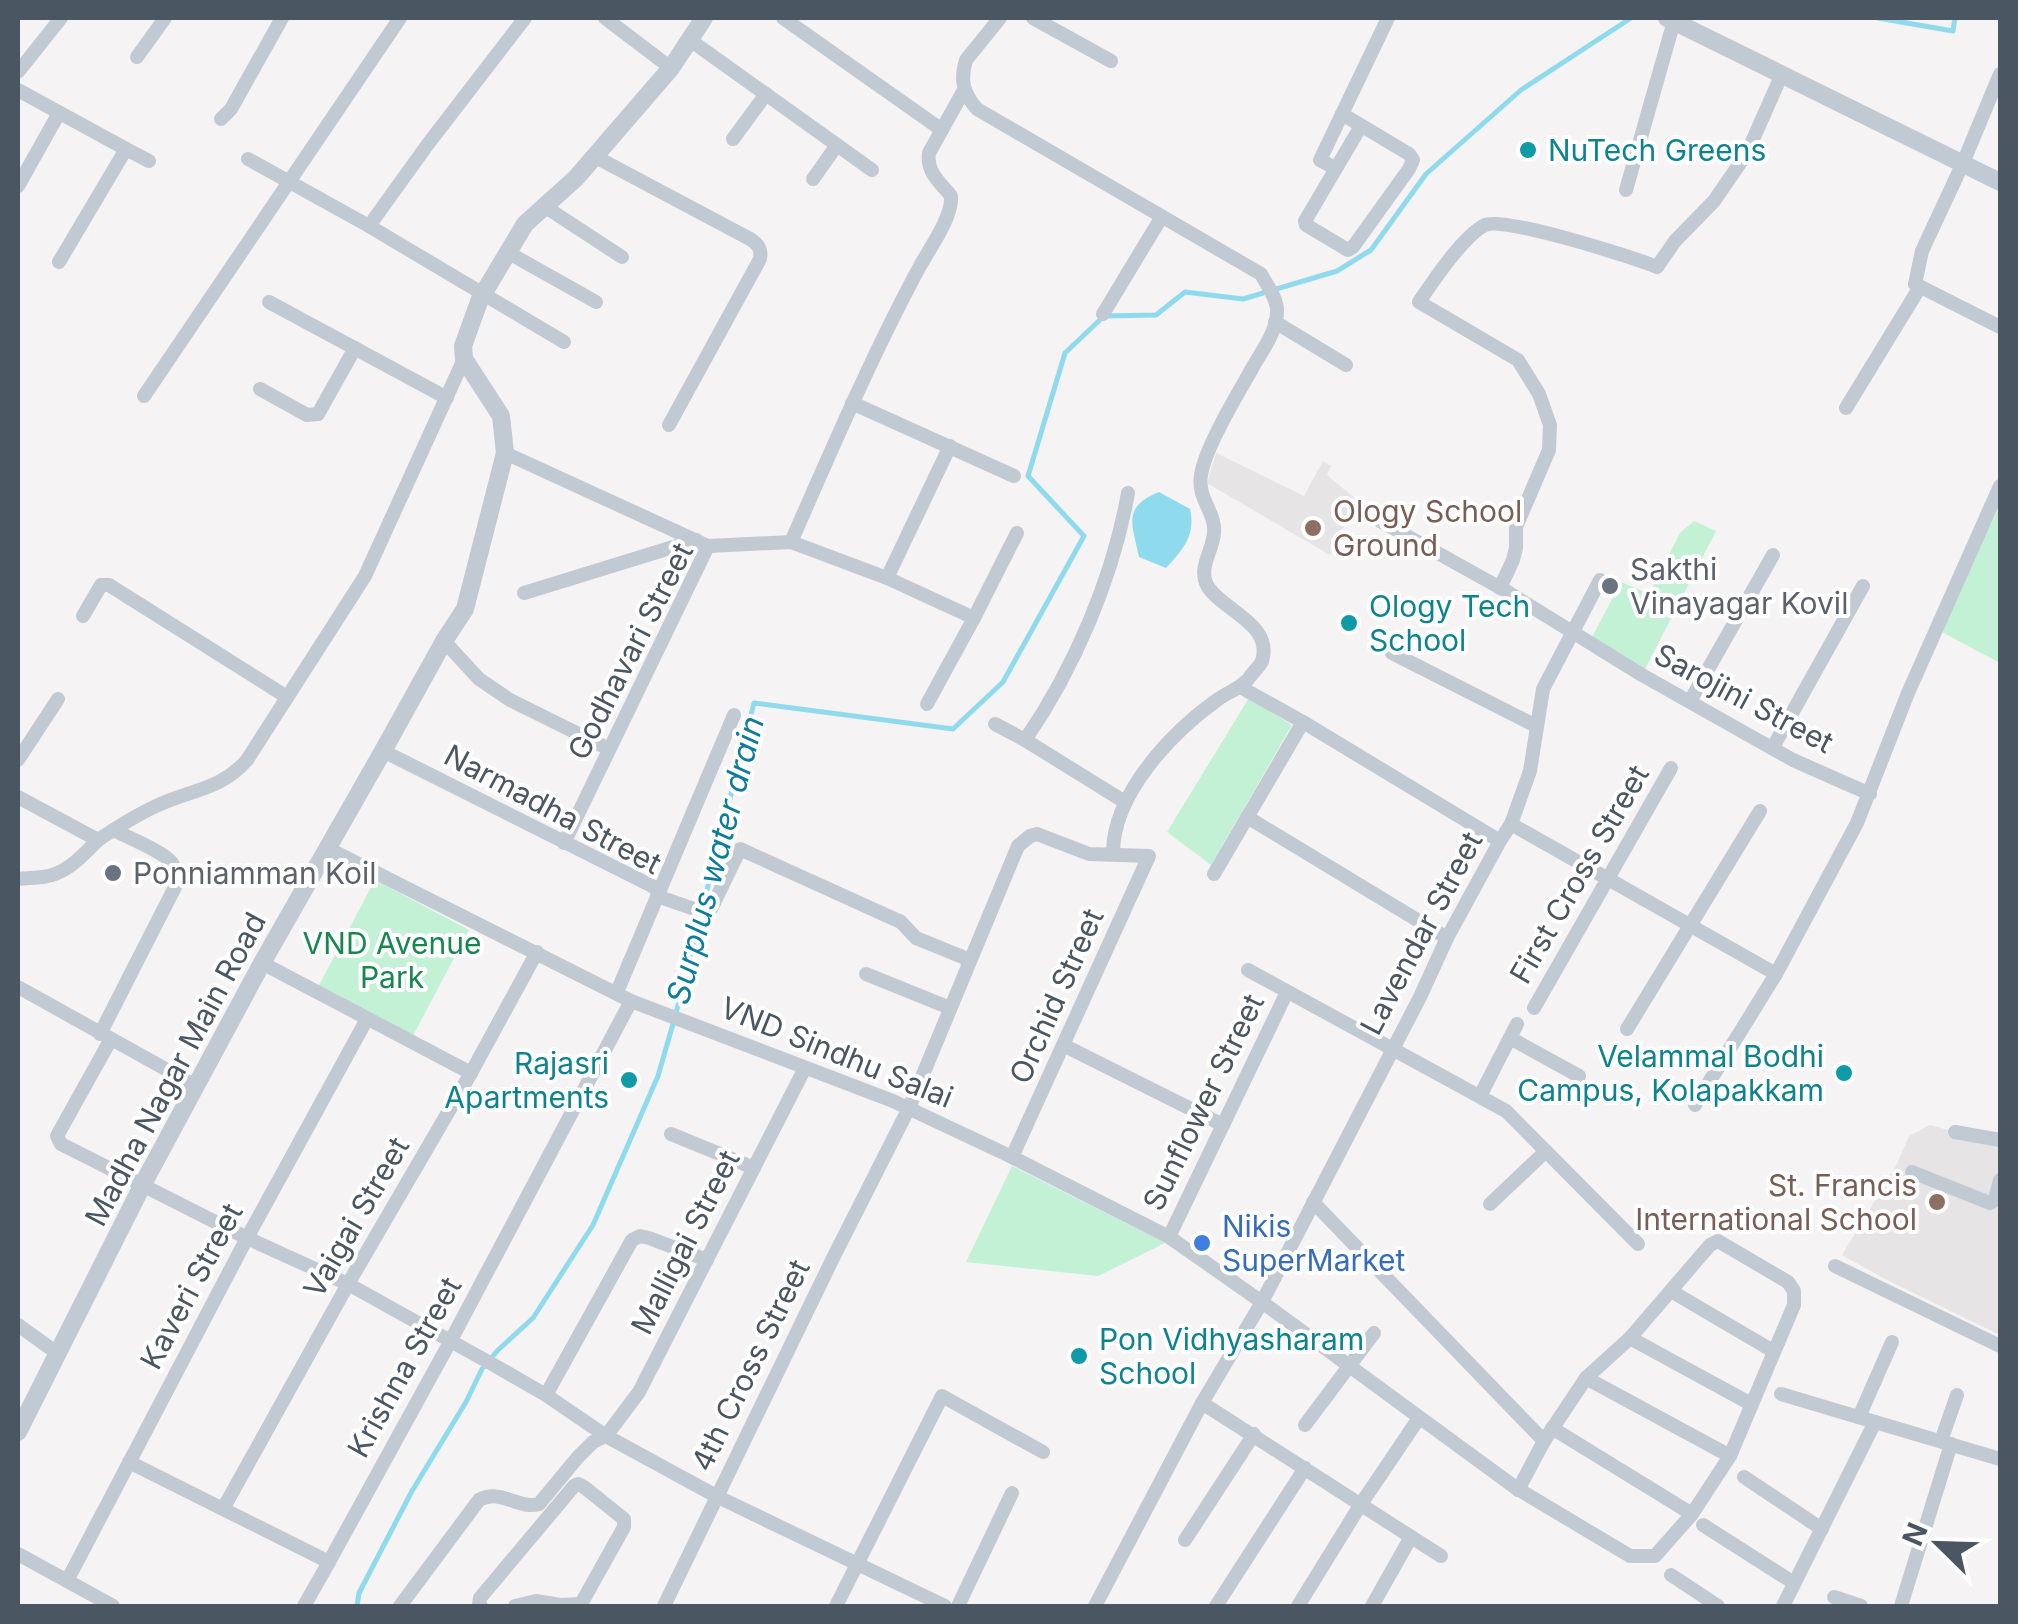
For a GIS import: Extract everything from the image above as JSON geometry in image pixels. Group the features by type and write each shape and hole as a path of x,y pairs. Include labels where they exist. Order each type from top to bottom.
{"street":[{"path":"18,72 61,18"},
{"path":"137,57 165,18"},
{"path":"222,119 282,18"},
{"path":"144,396 400,18"},
{"path":"369,226 525,18"},
{"path":"605,18 671,68"},
{"path":"18,880 62,871 114,830 156,806 220,784 247,760 364,576 448,398 483,294 507,252 525,224 576,178 671,68 704,18"},
{"path":"784,18 942,130"},
{"path":"1000,18 966,60 964,90 977,109 1261,274 1277,309 1271,335 1212,444 1201,471 1200,487 1214,532 1204,578 1214,595 1250,621 1261,642 1262,660 1242,688 1222,696 1170,741 1125,802 1113,838 1113,853"},
{"path":"1033,18 1111,61"},
{"path":"1335,168 1320,160 1388,18"},
{"path":"1626,190 1670,19 2000,182"},
{"path":"690,40 872,170"},
{"path":"1495,586 1513,560 1516,527 1549,450 1550,424 1539,394 1518,360 1419,302 1442,268 1477,230 1490,222 1632,257 1657,267 1714,201 1747,153 1782,74"},
{"path":"2000,74 1922,250 1916,284 2000,327"},
{"path":"18,90 148,161"},
{"path":"791,542 852,403 950,211 951,196 928,164 929,153 964,90"},
{"path":"733,138 766,94"},
{"path":"18,186 59,113"},
{"path":"1342,114 1408,154 1413,160 1350,249 1304,221 1361,126"},
{"path":"813,179 837,145"},
{"path":"59,262 126,149"},
{"path":"594,156 750,238 761,252 669,424"},
{"path":"248,159 564,342"},
{"path":"544,206 622,258"},
{"path":"1103,314 1161,218"},
{"path":"507,252 596,302"},
{"path":"1846,408 1920,287"},
{"path":"269,302 448,398"},
{"path":"1275,322 1346,365"},
{"path":"260,389 307,414 318,414 355,348"},
{"name":"Madha Nagar Main Road","path":"18,1430 143,1184 262,963 465,608 505,453 502,416 464,359"},
{"path":"852,403 1014,476"},
{"path":"887,578 950,446"},
{"path":"505,453 702,543"},
{"path":"1695,1105 1776,974 1830,876 1870,794 1908,692 2000,486"},
{"path":"1025,740 1080,646 1124,517 1128,493"},
{"name":"Sarojini Street","path":"1380,521 1794,760 1870,794"},
{"path":"927,704 1017,533"},
{"name":"Godhavari Street","path":"564,842 702,543 791,542 887,578 974,618"},
{"path":"524,593 702,543"},
{"path":"1690,702 1772,555"},
{"name":"Lavendar Street","path":"1095,1606 1202,1403 1262,1302 1448,938 1512,824 1530,771 1543,689 1600,580"},
{"path":"84,616 98,589 109,586 287,697"},
{"path":"1773,747 1863,586"},
{"path":"444,641 479,679 510,700 608,749"},
{"path":"1392,653 1536,726"},
{"path":"1242,688 1500,840"},
{"path":"18,760 58,699"},
{"path":"734,715 658,892 704,910 740,849 901,922 916,938 970,960"},
{"path":"1214,874 1303,722"},
{"path":"995,724 1125,802"},
{"name":"Narmadha Street","path":"383,752 658,892 617,992"},
{"name":"First Cross Street","path":"1534,1008 1671,768"},
{"path":"18,797 98,840"},
{"path":"1627,1029 1760,811"},
{"path":"1248,818 1448,938"},
{"path":"1512,824 1776,974"},
{"path":"114,830 165,856 175,868 175,888 56,1138 61,1144 348,1284 546,1395 606,1436 718,1497 945,1606"},
{"name":"4th Cross Street","path":"664,1606 909,1108 1018,846 1037,834 1088,854 1113,853"},
{"name":"VND Sindhu Salai","path":"326,848 631,1001 909,1108 1169,1237 1517,1489 1630,1556 1655,1556 1692,1514 1730,1456 1794,1305 1794,1291 1788,1282 1718,1241 1710,1245 1671,1291"},
{"name":"Orchid Street","path":"1012,1157 1149,856 1113,853"},
{"name":"Vaigai Street","path":"222,1509 537,952"},
{"path":"262,963 471,1073"},
{"path":"1248,970 1509,1114 1638,1244"},
{"path":"866,974 950,1008"},
{"path":"18,987 196,1086"},
{"name":"Sunflower Street","path":"1169,1237 1287,992"},
{"name":"Krishna Street","path":"304,1606 631,1001"},
{"name":"Kaveri Street","path":"68,1580 367,1019"},
{"path":"1480,1096 1517,1024"},
{"path":"1510,1038 1579,1076"},
{"path":"1065,1046 1222,1125"},
{"name":"Malligai Street","path":"400,1606 480,1500 496,1495 530,1507 539,1504 578,1457 606,1436 640,1392 805,1068"},
{"path":"1956,1132 2000,1140"},
{"path":"671,1134 754,1168"},
{"path":"1490,1204 1546,1151"},
{"path":"1912,1172 1990,1203 1995,1200 2000,1180"},
{"path":"1313,1202 1548,1435 1692,1514"},
{"path":"546,1395 632,1240 640,1236 649,1238 707,1260"},
{"path":"1836,1266 2000,1346"},
{"path":"1517,1489 1586,1378 1630,1338 1671,1291 1773,1352"},
{"path":"18,1325 57,1353"},
{"path":"1305,1425 1374,1333"},
{"path":"1630,1338 1751,1404"},
{"path":"1859,1417 1892,1342"},
{"path":"1586,1378 1730,1456"},
{"path":"1781,1394 2000,1460"},
{"path":"1901,1606 1958,1395"},
{"path":"836,1606 942,1396 1043,1452"},
{"path":"1202,1403 1441,1556"},
{"path":"1298,1606 1419,1418"},
{"path":"1782,1606 1875,1422"},
{"path":"1185,1540 1254,1434"},
{"path":"129,1462 329,1562"},
{"path":"1216,1606 1305,1468"},
{"path":"1744,1477 1822,1529"},
{"path":"481,1606 480,1598 574,1486 584,1486 624,1519 624,1527 581,1604 536,1601 515,1606"},
{"path":"958,1606 1012,1493"},
{"path":"1703,1525 1794,1583"},
{"path":"1372,1606 1411,1537"},
{"path":"18,1554 113,1606"},
{"path":"1671,1575 1718,1606"},
{"path":"1834,1597 1861,1606"}],"shaded area":[{"name":"Ology School Ground","path":"1216,453 1304,496 1323,461 1331,466 1327,475 1357,500 1330,555 1207,483"},
{"name":"St. Francis International School","path":"1930,1125 2000,1144 2000,1335 1842,1255 1896,1166 1909,1136"}],"green space":[{"path":"2000,505 2000,663 1940,631"},
{"path":"1694,521 1716,531 1642,675 1589,643 1621,582 1649,594 1680,533"},
{"path":"1249,698 1292,725 1211,865 1167,832"},
{"name":"VND Avenue Park","path":"375,880 469,930 410,1041 316,991"},
{"path":"1012,1166 1165,1243 1098,1276 966,1262"}],"water":[{"path":"1159,492 1190,509 1191,518 1187,542 1166,568 1139,557 1132,526 1139,504"}],"waterway":[{"name":"Surplus water drain","path":"357,1606 359,1593 412,1491 482,1369 533,1318 593,1225 658,1076 754,703 953,729 1003,682 1084,536 1028,476 1065,353 1104,316 1156,315 1185,292 1243,299 1337,271 1371,250 1426,174 1521,90 1631,18"},
{"name":"Surplus water drain","path":"1878,18 1953,31 1955,18"}],"place":[{"name":"NuTech Greens","path":"1528,150"},
{"name":"Ology School Ground","path":"1313,528"},
{"name":"Sakthi Vinayagar Kovil","path":"1610,586"},
{"name":"Ology Tech School","path":"1349,623"},
{"name":"Ponniamman Koil","path":"113,873"},
{"name":"Velammal Bodhi Campus, Kolapakkam","path":"1844,1073"},
{"name":"Rajasri Apartments","path":"629,1080"},
{"name":"St. Francis International School","path":"1937,1202"},
{"name":"Nikis SuperMarket","path":"1202,1243"},
{"name":"Pon Vidhyasharam School","path":"1079,1356"}]}
